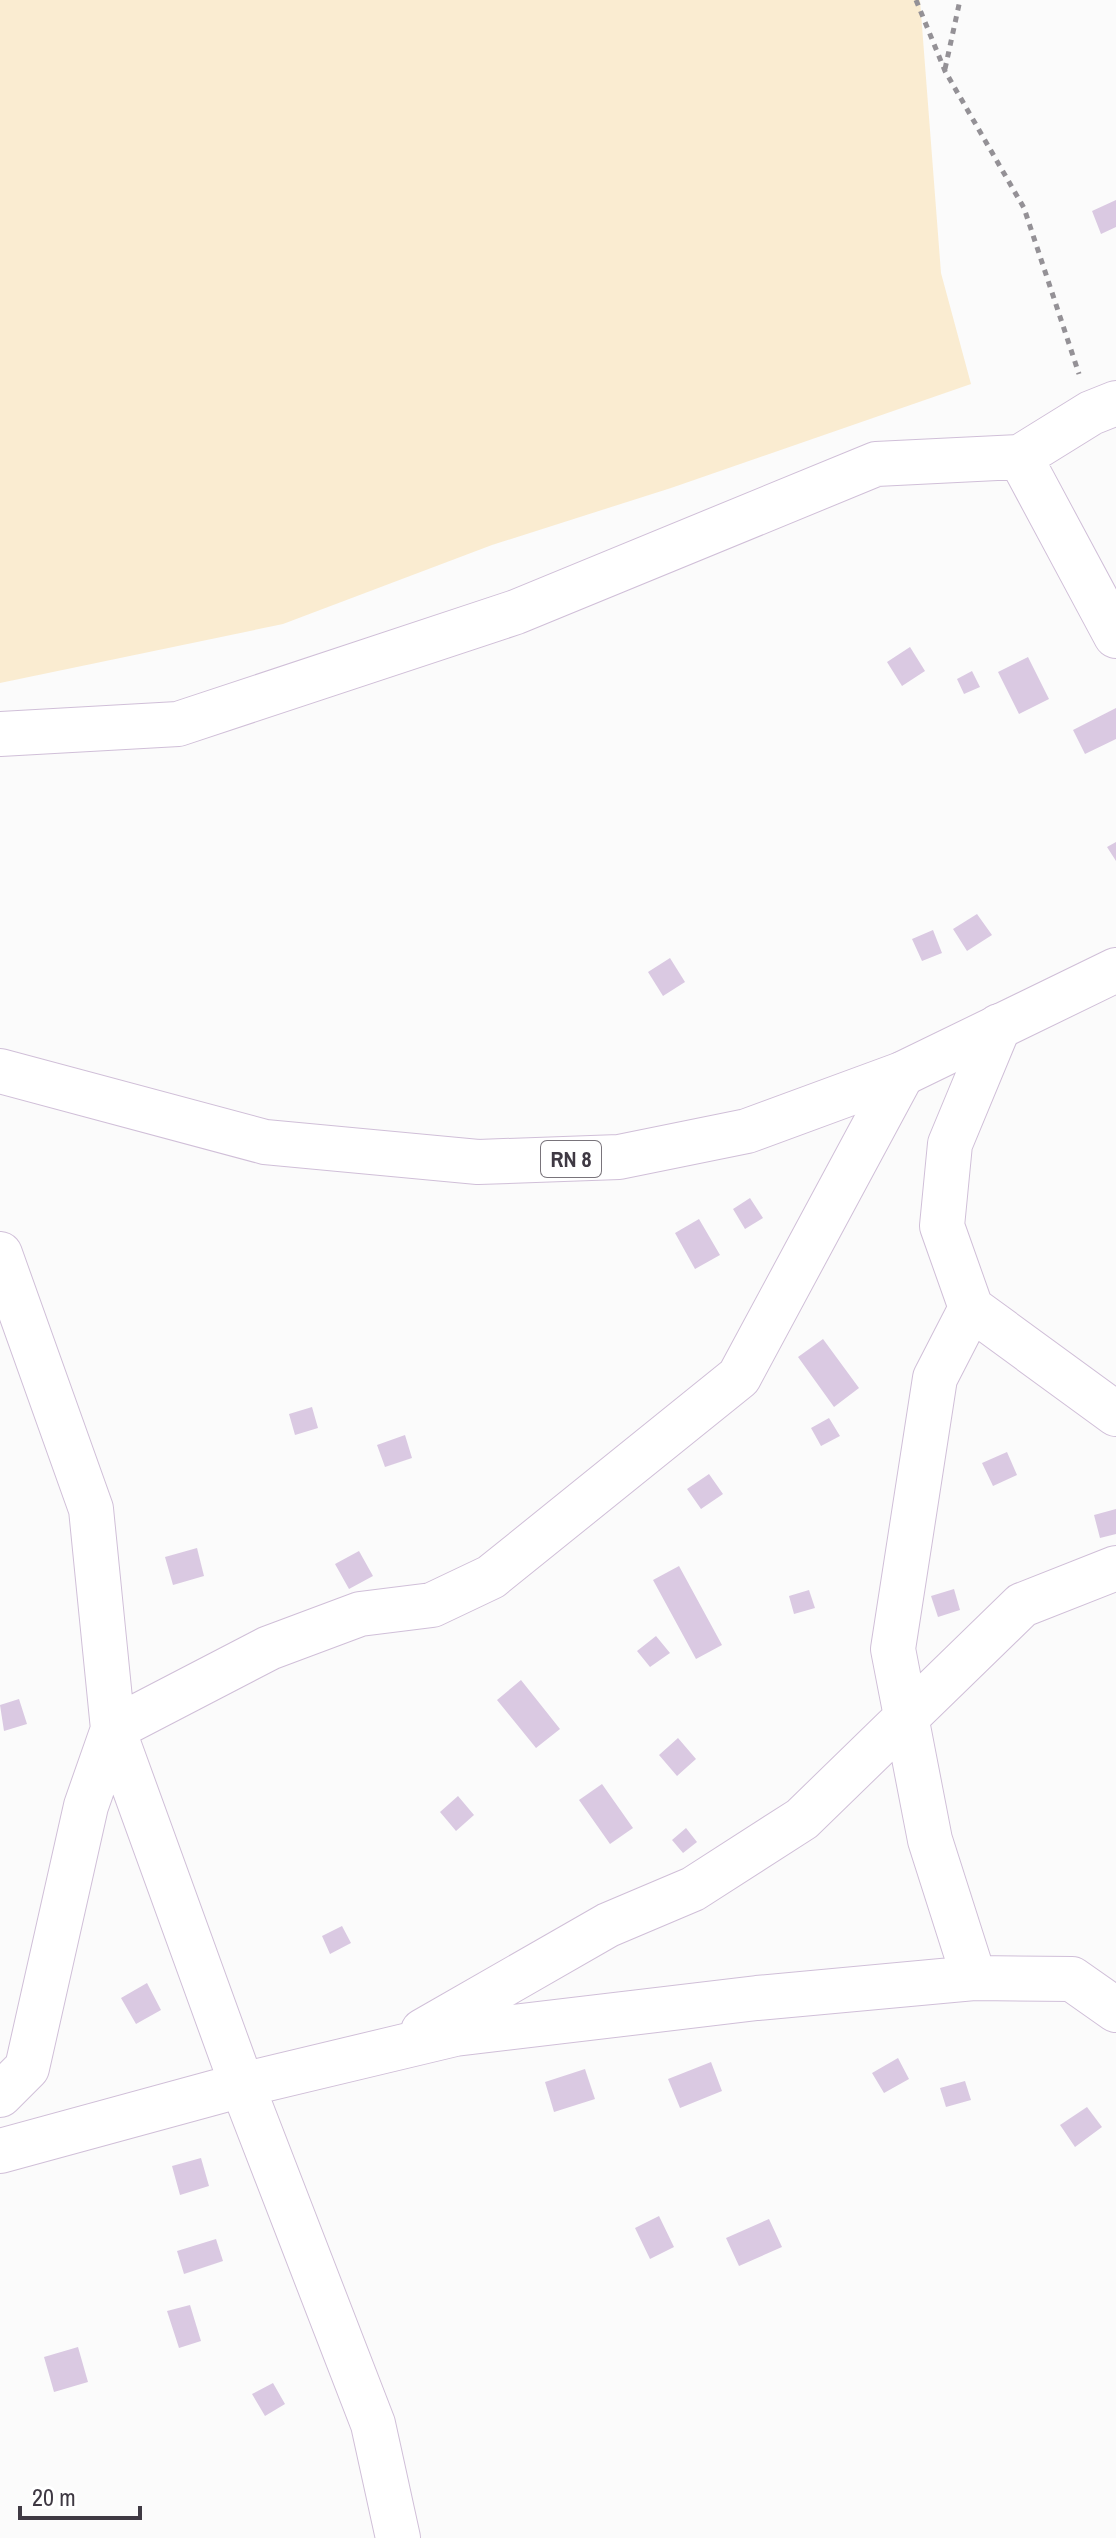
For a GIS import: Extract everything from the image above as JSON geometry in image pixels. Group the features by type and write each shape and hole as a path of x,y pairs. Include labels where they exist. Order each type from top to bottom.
{"street":[{"path":"0,734 178,724 516,612 876,464 1020,457 1103,408"},
{"path":"1020,457 1116,636"},
{"name":"RN 8","path":"0,1071 265,1142 478,1162 619,1157 747,1131 902,1074 1116,970"},
{"path":"999,1026 950,1144 942,1226 971,1308 1116,1414"},
{"path":"0,2095 27,2068 86,1806 113,1729 269,1648 360,1614 432,1605 491,1577 739,1377 902,1074"},
{"path":"0,1254 91,1509 113,1729 242,2085 373,2424 398,2538"},
{"path":"971,1308 935,1378 893,1649 930,1840 974,1978"},
{"path":"390,2050 608,1925 705,1882 802,1819 1022,1605 1116,1568"},
{"path":"0,2151 242,2085 470,2032 757,1998 974,1978 1072,1979 1116,2010"}],"path":[{"path":"916,0 945,71 1024,208 1103,408"},
{"path":"945,71 960,0"}],"shaded area":[{"path":"0,0 920,0 941,273 971,384 671,488 492,545 283,624 0,683"}],"building":[{"path":"1116,200 1116,227 1101,234 1092,211"},
{"path":"910,647 925,671 902,686 887,662"},
{"path":"1028,657 1049,699 1019,714 998,672"},
{"path":"972,671 980,687 964,694 957,679"},
{"path":"1116,708 1116,739 1085,754 1073,730"},
{"path":"1116,842 1116,861 1107,847"},
{"path":"977,914 992,935 967,951 953,929"},
{"path":"933,930 942,953 922,961 912,939"},
{"path":"670,958 685,982 663,996 648,972"},
{"path":"750,1198 763,1218 745,1229 733,1209"},
{"path":"699,1219 720,1255 695,1269 675,1233"},
{"path":"823,1339 859,1388 834,1407 798,1357"},
{"path":"312,1407 318,1428 295,1435 289,1414"},
{"path":"829,1418 840,1436 821,1446 811,1428"},
{"path":"405,1435 412,1458 385,1467 377,1445"},
{"path":"1007,1452 1017,1475 993,1486 982,1463"},
{"path":"709,1474 723,1494 701,1509 687,1489"},
{"path":"1116,1509 1116,1534 1100,1538 1094,1515"},
{"path":"197,1548 204,1576 173,1585 165,1557"},
{"path":"359,1551 373,1576 349,1589 335,1564"},
{"path":"679,1566 722,1645 696,1659 653,1580"},
{"path":"954,1589 960,1610 938,1617 931,1596"},
{"path":"809,1590 815,1608 794,1614 789,1596"},
{"path":"656,1636 670,1653 650,1667 637,1651"},
{"path":"521,1680 560,1729 536,1748 497,1700"},
{"path":"19,1699 27,1724 4,1731 0,1705"},
{"path":"678,1738 696,1759 677,1776 659,1755"},
{"path":"602,1784 633,1828 610,1844 579,1800"},
{"path":"458,1796 474,1815 456,1831 440,1812"},
{"path":"686,1828 697,1842 683,1853 672,1840"},
{"path":"342,1926 351,1943 330,1954 322,1936"},
{"path":"147,1983 161,2010 136,2024 121,1998"},
{"path":"898,2058 909,2079 884,2093 872,2073"},
{"path":"711,2062 722,2091 680,2108 668,2079"},
{"path":"585,2069 595,2099 554,2112 545,2082"},
{"path":"965,2081 971,2100 946,2107 940,2088"},
{"path":"1087,2107 1102,2127 1075,2147 1060,2125"},
{"path":"201,2158 209,2186 180,2195 172,2166"},
{"path":"659,2216 674,2247 650,2259 635,2228"},
{"path":"769,2219 782,2247 739,2266 726,2238"},
{"path":"216,2239 223,2261 184,2274 177,2251"},
{"path":"190,2305 201,2341 179,2348 167,2311"},
{"path":"78,2347 88,2382 54,2392 44,2357"},
{"path":"273,2383 285,2404 265,2416 252,2394"}]}
